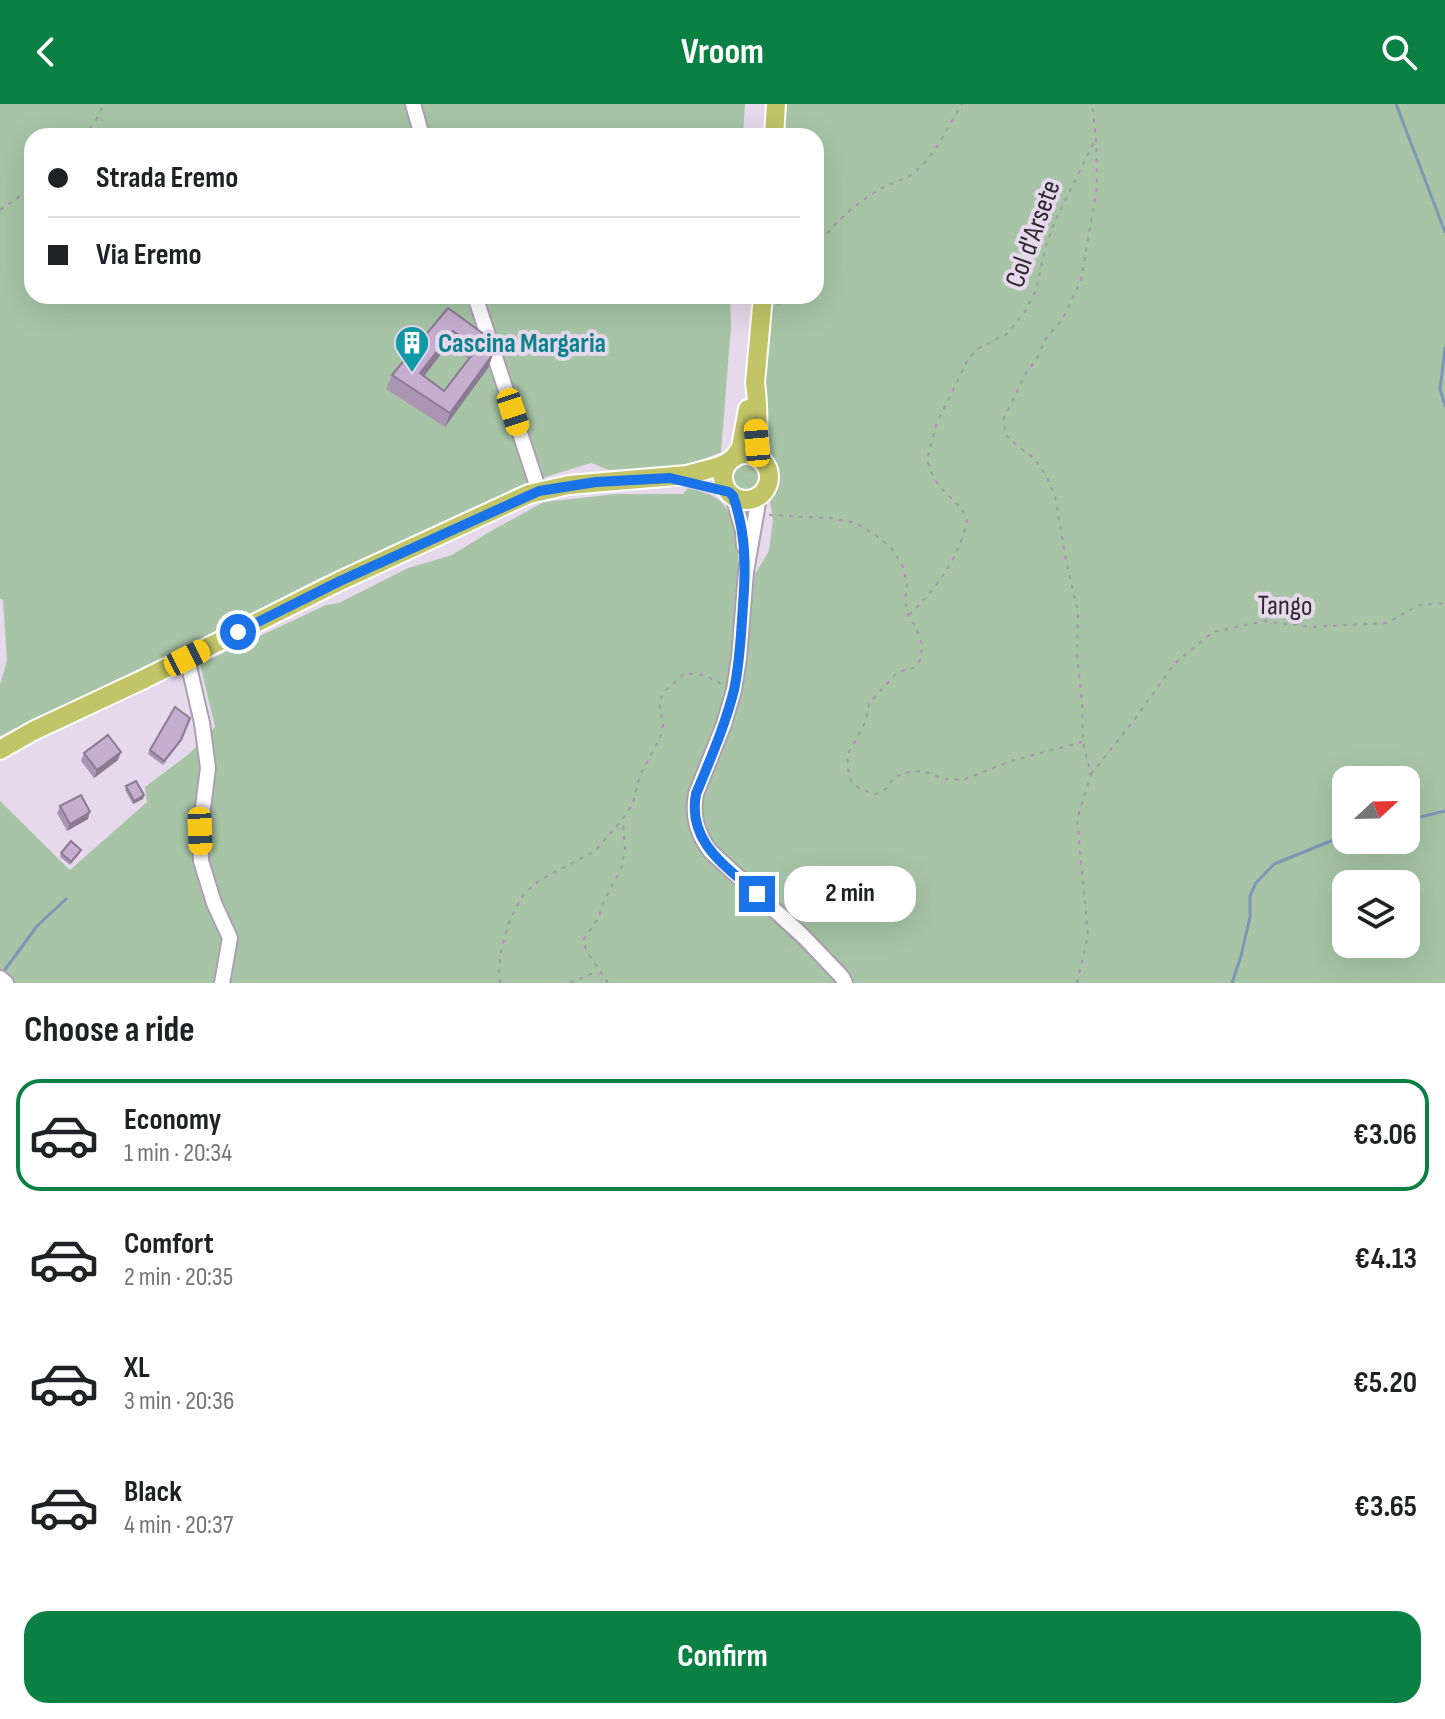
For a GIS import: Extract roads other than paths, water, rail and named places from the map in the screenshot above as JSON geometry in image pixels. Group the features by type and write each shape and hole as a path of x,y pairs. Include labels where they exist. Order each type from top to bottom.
{"main road":[{"path":"774,128 776,104"},
{"path":"670,478 745,500 759,497 764,492 769,478 760,459 755,383 762,304"},
{"path":"731,494 723,481 724,474 741,447 750,392 755,383"},
{"path":"0,750 340,581 539,491 596,482 670,478 702,472 746,454 760,459"}],"street":[{"path":"413,104 420,128"},
{"path":"478,304 539,491"},
{"path":"731,494 743,531 746,572"},
{"path":"759,497 746,572 734,690 696,794 695,821 710,851 804,937 845,983"},
{"path":"187,658 202,723 208,768 200,831 201,861 214,903 230,938 222,983"},
{"path":"0,978 6,983"}],"waterway":[{"path":"1396,104 1445,232"},
{"path":"1445,348 1440,389 1445,406"},
{"path":"1420,817 1445,811"},
{"path":"1232,983 1250,917 1250,896 1256,883 1274,864 1332,841"},
{"path":"4,971 37,926 66,899"}],"place":[{"name":"Cascina Margaria","path":"412,374"}]}
